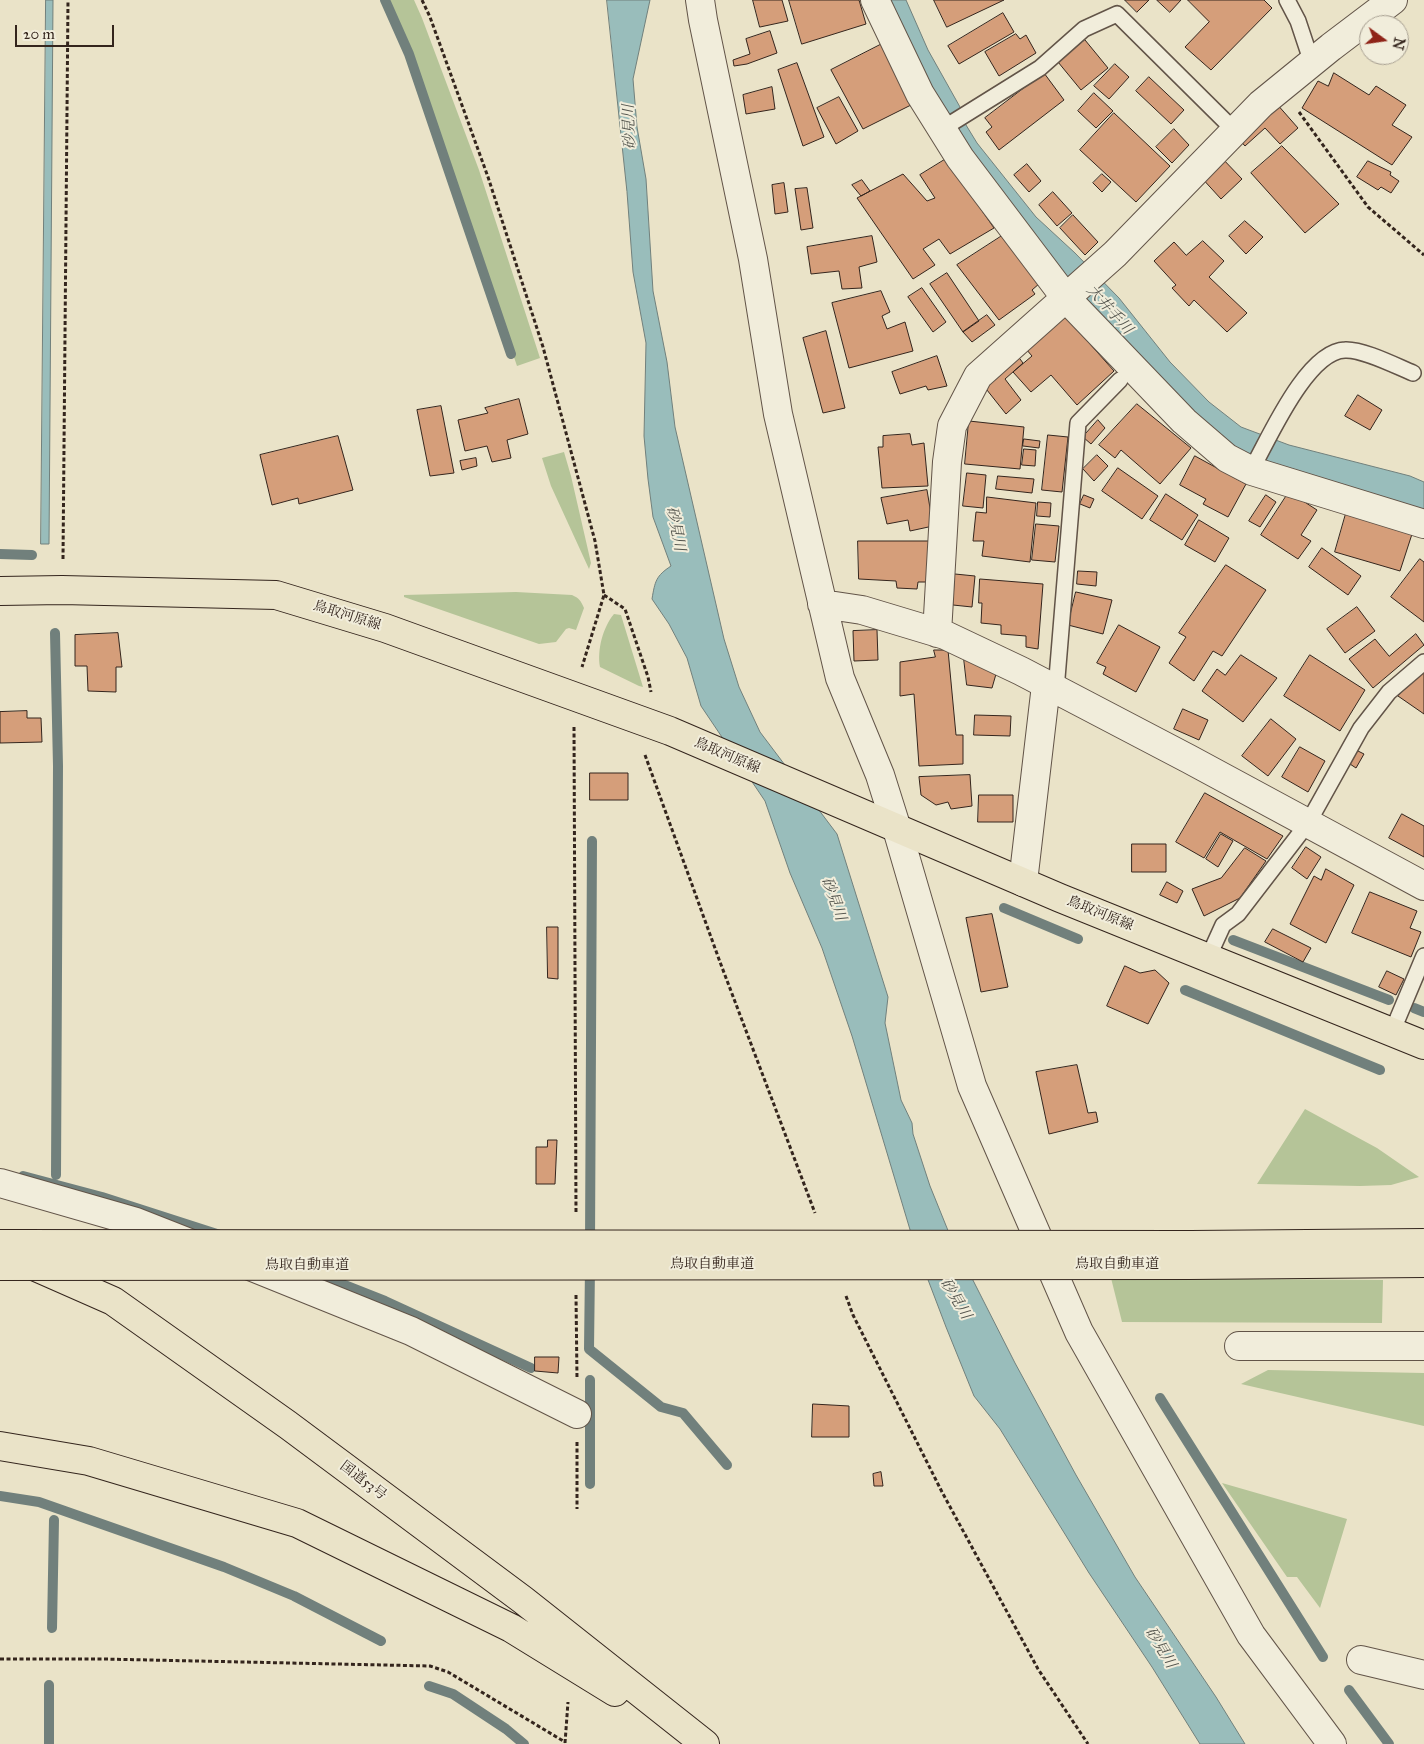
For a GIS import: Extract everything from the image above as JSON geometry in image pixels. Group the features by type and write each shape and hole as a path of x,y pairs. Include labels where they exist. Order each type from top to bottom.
{"main road":[{"name":"鳥取河原線","path":"0,591 62,590 276,596 385,628 663,729 1023,882 1424,1045"},
{"name":"鳥取自動車道","path":"0,1244 1191,1245 1424,1243"},
{"name":"国道53号","path":"0,1252 113,1301 288,1425 515,1594 705,1744"},
{"name":"鳥取自動車道","path":"0,1266 1424,1263"},
{"path":"0,1446 89,1461 296,1523 511,1628 699,1744"}],"street":[{"path":"700,0 706,38 753,259 778,414 840,678 880,775 972,1086 1078,1332 1252,1635 1332,1744"},
{"path":"875,0 916,86 960,158 1069,294 1184,421 1227,458 1424,524"},
{"path":"937,633 947,462 952,426 978,376 1098,270 1261,104 1393,0"},
{"path":"822,604 862,610 937,633 1021,671 1189,758 1424,886"},
{"path":"1023,882 1051,687"},
{"path":"0,1183 136,1222 288,1281 411,1331 577,1414"},
{"path":"1239,1346 1424,1346"},
{"path":"1360,1660 1424,1675"}],"lane":[{"path":"1287,0 1298,21 1312,63"},
{"path":"942,129 1040,68 1084,29 1117,14 1235,131"},
{"path":"1254,467 1291,398 1314,365 1326,356 1344,350 1362,353 1413,373"},
{"path":"1051,687 1078,423 1120,380"},
{"path":"1208,958 1223,924 1238,914 1308,823 1361,728 1388,692 1424,662"},
{"path":"1392,1032 1424,956"}],"path":[{"path":"62,590 68,0"},
{"path":"422,0 430,17 488,177 543,347 595,541 604,595 573,696 576,1218"},
{"path":"1281,88 1368,207 1424,255"},
{"path":"604,595 625,609 663,729"},
{"path":"576,1287 577,1509"},
{"path":"0,1659 103,1659 430,1666 448,1672 564,1743 568,1702"}],"green space":[{"path":"387,0 414,0 422,18 479,170 540,358 517,366 410,51"},
{"path":"564,452 591,563 589,569 551,486 542,458"},
{"path":"516,592 572,595 576,597 584,608 576,630 566,629 556,642 539,644 404,597 404,595"},
{"path":"614,614 621,615 643,687 600,667 599,653 602,639 607,625"},
{"path":"1305,1109 1377,1148 1419,1177 1391,1185 1257,1184"},
{"path":"1111,1278 1383,1280 1382,1323 1122,1322"},
{"path":"1268,1370 1424,1373 1424,1426 1241,1384"},
{"path":"1222,1483 1347,1519 1320,1608 1297,1577 1287,1577"}],"water":[{"path":"46,0 53,0 49,544 41,544"},
{"name":"砂見川","path":"607,0 650,0 633,79 637,127 646,179 653,291 667,362 675,427 724,639 739,687 760,732 837,834 888,997 885,1023 901,1100 912,1123 913,1134 930,1186 949,1233 1015,1363 1076,1475 1135,1577 1216,1697 1245,1744 1200,1744 1152,1667 1089,1573 1000,1429 974,1396 914,1243 852,1036 822,948 790,873 765,801 701,706 687,658 669,624 652,599 657,580 671,566 653,517 648,479 644,436 646,343 633,272 627,192"},
{"name":"大井手川","path":"884,0 906,0 928,50 960,107 966,125 977,143 1036,217 1119,298 1170,362 1209,402 1241,427 1289,445 1410,476 1424,482 1424,513 1241,453 1160,385 1029,234 938,112"}],"building":[{"path":"753,0 782,0 788,21 760,27"},
{"path":"789,0 859,0 866,24 802,44"},
{"path":"934,0 1004,0 947,27"},
{"path":"1125,0 1149,0 1137,12"},
{"path":"1157,0 1181,0 1170,12"},
{"path":"1188,0 1264,0 1272,8 1211,70 1185,47 1209,22"},
{"path":"1003,13 1014,32 959,64 948,46"},
{"path":"770,31 777,53 747,64 734,66 733,60 750,54 746,39"},
{"path":"1016,34 1020,39 1026,35 1036,53 999,76 985,52"},
{"path":"1085,40 1108,68 1081,90 1058,62"},
{"path":"882,44 911,105 863,129 831,70"},
{"path":"797,63 824,137 803,146 778,70"},
{"path":"1115,64 1129,77 1109,99 1094,86"},
{"path":"1044,73 1064,100 999,150 986,132 992,127 985,118"},
{"path":"1334,73 1369,95 1376,86 1406,105 1392,125 1412,137 1392,165 1302,108 1318,81 1328,86"},
{"path":"1149,77 1184,110 1171,124 1136,91"},
{"path":"772,87 775,109 746,114 743,95"},
{"path":"1094,93 1113,111 1096,128 1078,111"},
{"path":"839,97 858,131 836,144 817,108"},
{"path":"1276,103 1298,128 1280,144 1265,128 1245,146 1238,138"},
{"path":"1114,113 1170,166 1136,202 1080,150"},
{"path":"1174,129 1189,145 1172,163 1156,147"},
{"path":"1282,146 1339,204 1305,233 1251,173"},
{"path":"1220,156 1242,179 1221,199 1200,176"},
{"path":"946,159 994,228 950,254 939,239 923,249 935,265 913,279 857,198 903,174 927,201 935,198 920,175"},
{"path":"1368,161 1391,172 1390,175 1399,181 1391,193 1381,187 1378,190 1357,177"},
{"path":"1027,164 1041,181 1029,192 1014,175"},
{"path":"1102,174 1111,182 1102,192 1093,183"},
{"path":"862,180 870,191 861,196 852,185"},
{"path":"784,183 788,212 775,214 772,185"},
{"path":"807,188 813,228 801,230 795,189"},
{"path":"1053,192 1072,213 1057,226 1039,205"},
{"path":"1073,215 1098,242 1085,255 1060,228"},
{"path":"1245,221 1263,237 1246,254 1229,236"},
{"path":"1005,234 1040,283 1032,290 1035,294 999,320 957,265"},
{"path":"872,236 877,262 859,267 862,288 842,289 839,271 811,274 807,247"},
{"path":"1203,241 1224,261 1209,277 1247,313 1227,332 1194,300 1189,306 1172,288 1176,285 1154,261 1174,242 1186,255"},
{"path":"947,273 979,321 963,332 930,284"},
{"path":"922,288 946,322 933,332 908,297"},
{"path":"881,291 890,312 882,316 887,329 905,322 913,351 849,368 832,303"},
{"path":"1067,311 1074,326 1114,371 1077,405 1051,375 1031,392 1013,372 1032,356 1026,349"},
{"path":"987,315 995,325 972,342 963,332"},
{"path":"826,331 845,408 823,413 803,338"},
{"path":"1017,355 1023,363 1005,379 1021,400 1006,414 983,385"},
{"path":"937,356 947,386 928,390 926,386 900,394 892,372"},
{"path":"1358,395 1382,410 1370,430 1345,416"},
{"path":"519,399 528,434 507,440 511,458 492,462 487,446 465,451 458,420 488,413 485,408"},
{"path":"1137,404 1191,448 1160,484 1121,450 1115,458 1099,445"},
{"path":"441,406 454,473 430,476 417,410"},
{"path":"1098,420 1105,428 1091,444 1083,437"},
{"path":"969,421 1024,427 1020,469 965,464"},
{"path":"910,434 912,445 924,443 928,486 882,488 878,447 883,447 883,436"},
{"path":"1048,435 1068,437 1062,492 1042,490"},
{"path":"338,436 353,490 299,504 298,498 272,505 260,455"},
{"path":"1024,439 1040,441 1039,448 1023,446"},
{"path":"1024,449 1036,450 1035,466 1022,465"},
{"path":"1097,455 1108,466 1094,481 1083,469"},
{"path":"1195,456 1246,484 1228,517 1203,504 1206,499 1180,485"},
{"path":"476,458 477,466 462,470 460,461"},
{"path":"1118,468 1158,496 1142,519 1102,491"},
{"path":"967,473 986,475 983,508 963,506"},
{"path":"998,476 1034,479 1032,493 996,489"},
{"path":"927,490 933,526 910,531 908,520 887,524 881,498"},
{"path":"1289,492 1317,510 1301,535 1311,541 1298,559 1261,535"},
{"path":"1166,494 1198,515 1182,540 1150,520"},
{"path":"1084,495 1094,499 1090,508 1080,504"},
{"path":"1266,495 1276,502 1260,527 1249,521"},
{"path":"987,497 1036,503 1030,562 982,556 984,541 973,541 976,512 986,513"},
{"path":"1038,502 1051,503 1050,517 1037,516"},
{"path":"1347,510 1413,531 1400,571 1335,552"},
{"path":"1199,520 1229,538 1215,562 1185,545"},
{"path":"1036,524 1059,526 1055,562 1032,560"},
{"path":"858,541 929,541 929,582 918,582 917,589 897,588 896,581 859,579"},
{"path":"1322,548 1361,576 1348,595 1309,567"},
{"path":"1420,559 1424,562 1424,622 1391,597"},
{"path":"1226,565 1266,590 1222,656 1213,651 1194,681 1169,663 1186,637 1179,633"},
{"path":"1078,571 1097,572 1096,586 1077,584"},
{"path":"955,574 975,576 972,607 953,605"},
{"path":"980,579 1043,584 1038,649 1026,647 1026,636 1001,634 1001,625 981,623 982,603 979,603"},
{"path":"1076,592 1112,600 1103,634 1068,625"},
{"path":"1357,607 1375,631 1345,653 1327,629"},
{"path":"1119,625 1160,647 1136,692 1103,674 1106,667 1097,663"},
{"path":"877,630 878,660 854,661 853,631"},
{"path":"118,633 122,667 116,667 116,692 88,691 87,666 75,666 75,635"},
{"path":"1416,634 1424,645 1373,688 1349,659 1375,639 1389,656"},
{"path":"934,650 948,650 956,735 963,735 963,764 919,766 914,694 900,696 900,662 935,657"},
{"path":"1241,655 1277,678 1243,722 1202,691 1217,669 1225,675"},
{"path":"1310,655 1365,690 1340,731 1284,696"},
{"path":"964,659 996,674 992,688 967,685"},
{"path":"1424,672 1424,714 1398,696"},
{"path":"1183,709 1208,720 1199,740 1174,729"},
{"path":"27,711 27,718 41,718 42,742 0,743 0,712"},
{"path":"975,715 1011,716 1010,736 974,735"},
{"path":"1271,719 1296,739 1268,776 1242,756"},
{"path":"1300,747 1325,761 1308,792 1282,777"},
{"path":"1358,751 1364,754 1356,768 1350,764"},
{"path":"590,773 628,773 628,800 590,800"},
{"path":"970,775 972,806 951,809 948,802 936,805 921,795 919,777"},
{"path":"1205,793 1283,836 1267,859 1220,832 1204,858 1176,842"},
{"path":"979,795 1013,795 1013,822 978,822"},
{"path":"1402,814 1424,826 1424,857 1389,838"},
{"path":"1221,834 1233,841 1218,867 1206,859"},
{"path":"1132,844 1166,844 1166,872 1132,872"},
{"path":"1306,847 1321,857 1307,879 1292,868"},
{"path":"1245,848 1266,861 1240,898 1204,916 1192,889 1221,878"},
{"path":"1326,869 1354,885 1326,943 1290,924 1314,876 1321,880"},
{"path":"1167,882 1183,891 1177,903 1160,895"},
{"path":"1370,892 1417,911 1410,928 1421,932 1411,957 1352,933"},
{"path":"992,914 1008,987 981,992 966,918"},
{"path":"547,927 558,927 558,979 548,978"},
{"path":"1273,929 1311,948 1303,962 1265,942"},
{"path":"1125,966 1140,973 1155,970 1169,983 1148,1024 1107,1006"},
{"path":"1387,971 1404,979 1396,995 1379,987"},
{"path":"1077,1065 1088,1113 1096,1112 1098,1122 1049,1134 1036,1072"},
{"path":"548,1140 557,1140 555,1184 536,1184 536,1147 547,1147"},
{"path":"535,1357 559,1357 558,1373 535,1371"},
{"path":"813,1404 849,1406 849,1437 812,1437"},
{"path":"881,1472 883,1486 874,1486 873,1474"}],"waterway":[{"path":"385,0 409,54 511,354"},
{"path":"0,554 32,555"},
{"path":"55,633 58,766 56,1175"},
{"path":"590,1242 592,841"},
{"path":"1004,908 1078,939"},
{"path":"1233,940 1389,1000"},
{"path":"1185,990 1380,1070"},
{"path":"1414,1008 1424,1012"},
{"path":"23,1176 102,1197 220,1235"},
{"path":"590,1267 589,1349 661,1407 683,1413 727,1465"},
{"path":"319,1275 385,1301 531,1368"},
{"path":"590,1380 590,1484"},
{"path":"1160,1398 1323,1657"},
{"path":"0,1496 39,1502 224,1567 294,1596 381,1641"},
{"path":"52,1628 54,1520"},
{"path":"49,1685 49,1744"},
{"path":"429,1686 453,1694 506,1729 524,1744"},
{"path":"1349,1690 1389,1744"}]}
